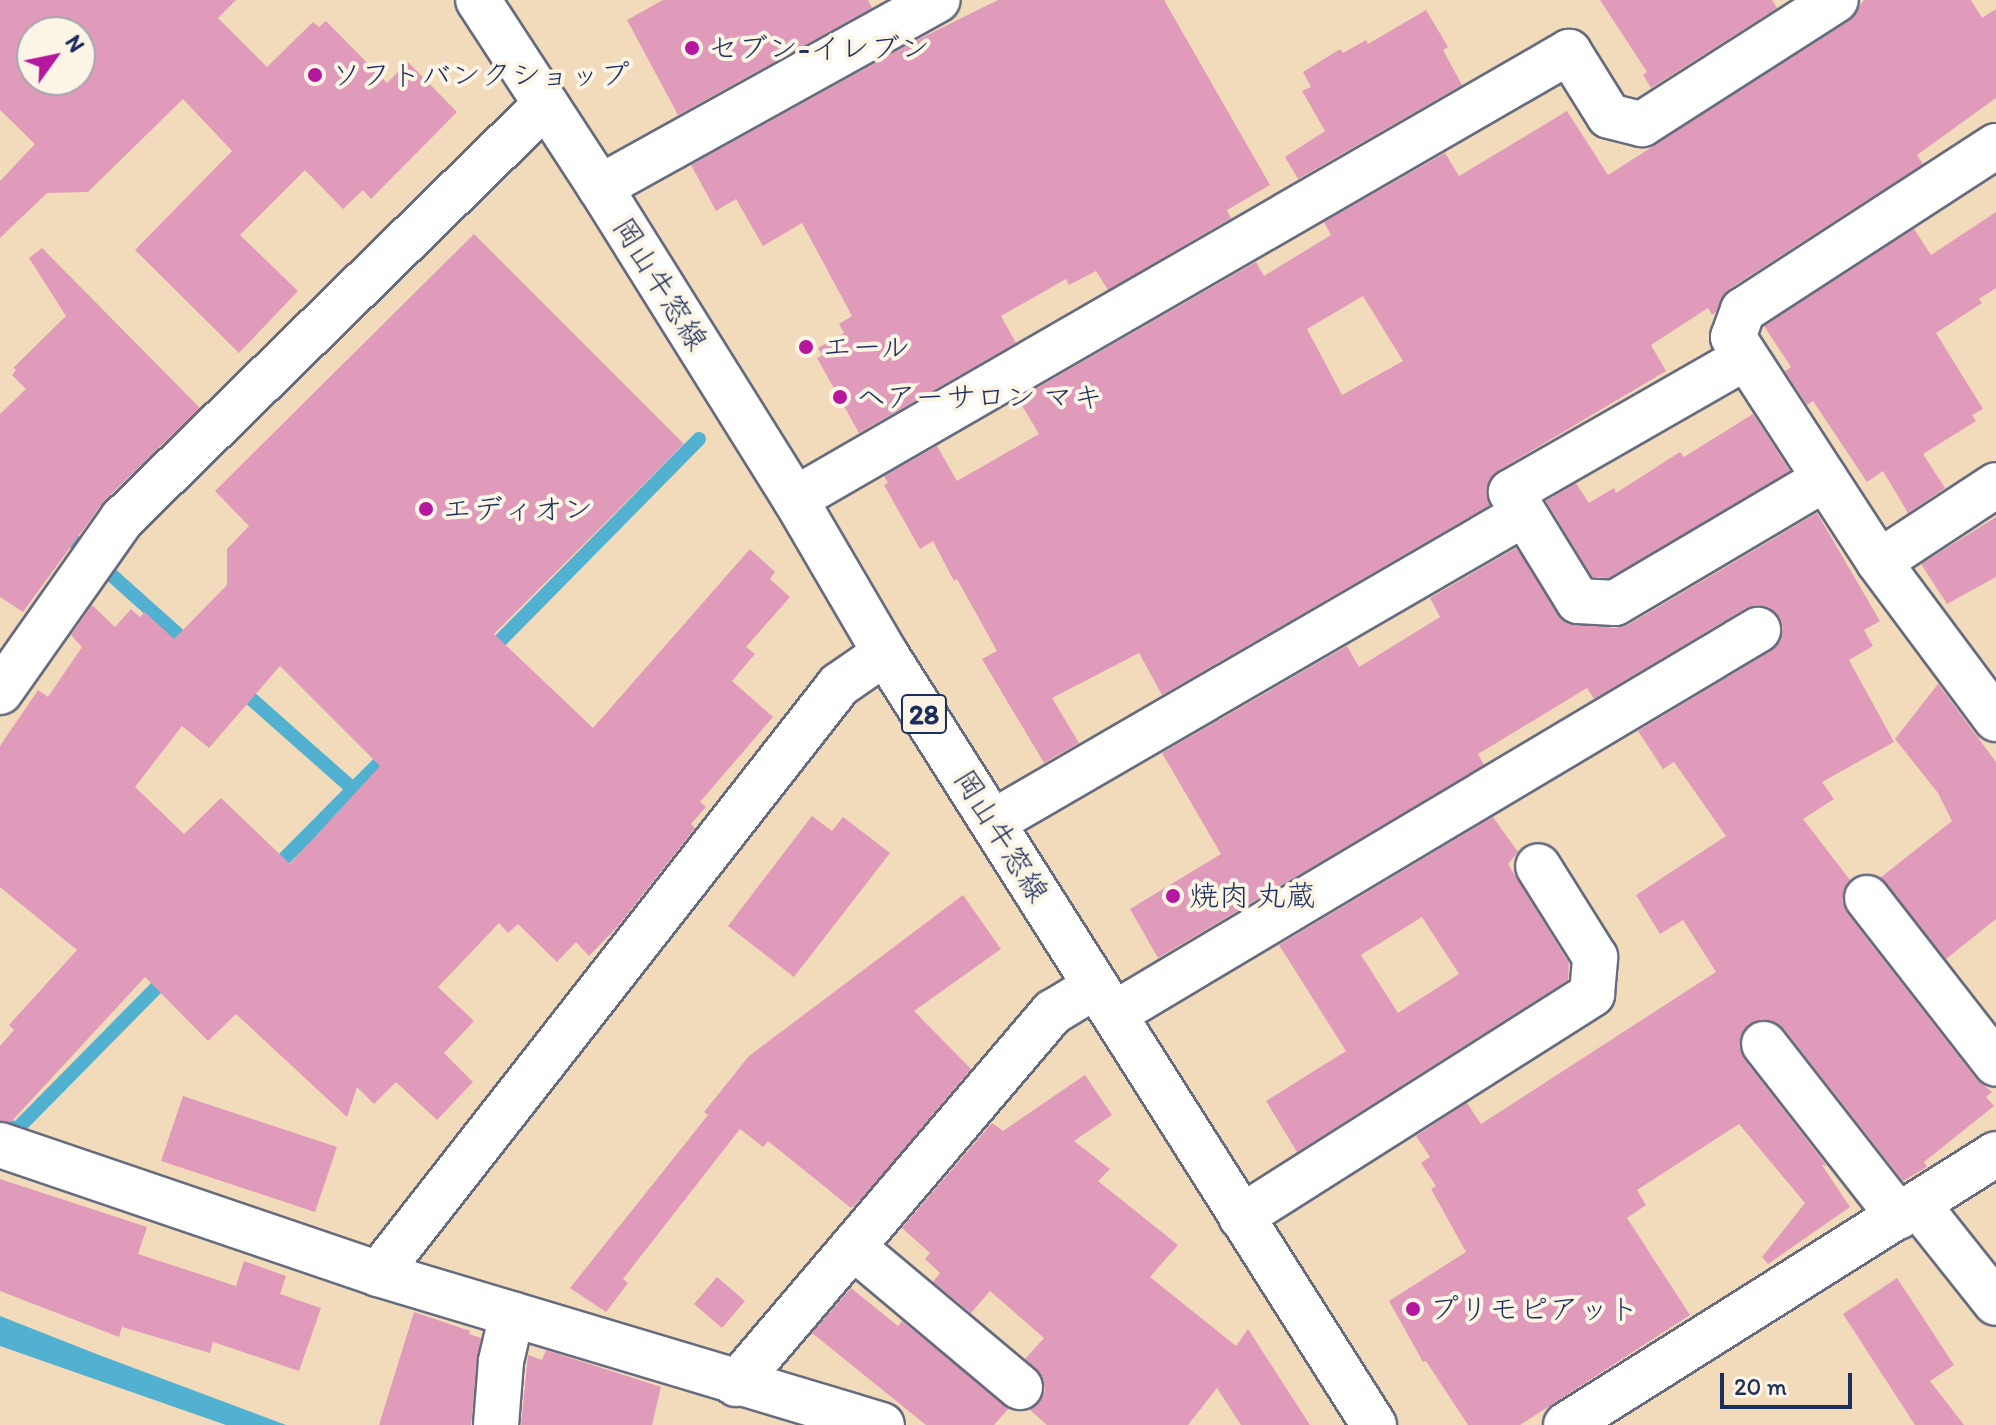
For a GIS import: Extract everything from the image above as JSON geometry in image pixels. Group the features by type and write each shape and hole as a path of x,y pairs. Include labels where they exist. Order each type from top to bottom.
{"street":[{"name":"岡山牛窓線","path":"478,0 600,187 795,499 885,653 1374,1425"},
{"path":"600,187 938,0"},
{"path":"795,499 1569,52 1609,116 1642,124 1836,0"},
{"path":"0,692 122,519 546,104"},
{"path":"1994,712 1879,562 1733,337 1743,310 1996,146"},
{"path":"1745,358 1511,492 1578,601 1615,603 1825,479"},
{"path":"1879,562 1996,485"},
{"path":"993,822 1524,514"},
{"path":"736,1384 1053,1012 1105,1000 1758,630"},
{"path":"378,1274 839,685 885,653"},
{"path":"1241,1217 1592,994 1595,957 1538,866"},
{"path":"1867,898 1996,1064"},
{"path":"1764,1044 1908,1211 1996,1303"},
{"path":"0,1145 378,1274 736,1384 882,1425"},
{"path":"1566,1425 1996,1154"},
{"path":"853,1247 1020,1387"},
{"path":"496,1425 501,1361 512,1314"}],"water":[{"path":"0,1316 286,1425 226,1425 0,1346"}],"building":[{"path":"0,0 236,0 218,18 267,67 313,22 319,27 326,21 387,83 408,62 457,112 371,199 363,190 343,209 305,170 240,235 298,291 239,353 135,250 232,151 183,99 88,192 47,193 0,238 0,181 35,144 0,110"},
{"path":"663,0 868,0 872,8 678,115 627,20"},
{"path":"998,0 1164,0 1270,185 1227,210 1231,218 1108,290 1096,271 1069,285 1066,279 1001,316 1016,343 859,433 817,358 822,355 818,348 844,333 839,324 852,316 802,223 763,246 736,199 716,211 691,165 915,41"},
{"path":"1600,0 1772,0 1777,8 1651,88 1643,75 1647,72"},
{"path":"1864,0 1971,0 1982,18 1996,9 1996,98 1917,155 1923,164 1729,289 1715,313 1712,315 1708,308 1651,345 1666,371 1499,470 1489,480 1486,493 1490,505 1162,695 1139,653 1052,698 1079,743 1044,763 982,659 997,651 957,579 954,581 933,541 920,549 884,485 888,483 884,476 937,446 957,481 1039,434 1018,399 1256,262 1264,276 1331,235 1324,222 1445,153 1459,176 1567,111 1608,175 1849,21","holes":["1363,296 1403,361 1342,395 1307,329"]},
{"path":"1426,10 1448,47 1443,50 1462,85 1298,179 1285,157 1325,131 1302,91 1311,87 1303,72 1340,49 1343,53 1366,40 1368,44"},
{"path":"1996,212 1996,288 1979,299 1982,303 1936,333 1983,409 1972,415 1976,421 1923,454 1945,488 1908,513 1883,471 1867,482 1813,401 1807,405 1785,371 1791,367 1764,326 1914,229 1931,255"},
{"path":"474,234 684,444 494,634 593,728 750,549 775,572 770,579 790,597 746,647 755,654 732,681 773,717 700,802 706,807 691,824 695,828 618,926 589,956 576,942 557,962 518,924 508,933 499,923 438,987 474,1021 444,1053 473,1082 437,1120 396,1082 374,1104 357,1087 347,1117 236,1014 208,1041 145,977 11,1122 0,1121 0,1046 14,1030 9,1025 77,950 0,887 0,746 38,690 48,697 82,647 71,635 92,605 115,627 131,609 140,617 145,612 174,639 227,585 227,549 249,526 215,491","holes":["280,666 380,766 290,864 221,798 184,834 135,787 182,726 209,748"]},
{"path":"42,248 200,408 104,501 23,612 0,597 0,414 26,389 12,375 16,370 13,368 66,316 29,258"},
{"path":"1753,414 1790,471 1609,578 1592,577 1546,501 1576,483 1589,503 1614,488 1616,493 1680,452 1684,457"},
{"path":"1817,513 1880,621 1864,630 1873,646 1849,660 1894,742 1822,782 1834,799 1803,819 1850,880 1844,889 1842,901 1847,913 1976,1079 1992,1092 1986,1097 1994,1106 1924,1162 1927,1167 1903,1181 1784,1029 1773,1021 1761,1019 1749,1024 1741,1035 1739,1047 1744,1059 1827,1166 1822,1165 1850,1207 1768,1264 1762,1257 1805,1203 1739,1124 1637,1190 1646,1205 1627,1218 1690,1315 1520,1425 1468,1425 1426,1361 1423,1362 1389,1301 1466,1252 1431,1189 1436,1186 1421,1163 1430,1157 1416,1136 1467,1103 1481,1124 1716,972 1683,920 1660,934 1636,895 1726,836 1674,762 1663,769 1638,731 1771,651 1780,641 1783,629 1780,618 1769,608 1757,605 1746,608 1594,699 1587,688 1478,754 1484,765 1158,958 1130,909 1221,854 1162,753 1347,646 1359,667 1440,617 1430,598 1516,548 1565,622 1615,628 1628,625"},
{"path":"1996,517 1996,577 1947,604 1921,564"},
{"path":"1938,684 1996,762 1996,919 1946,959 1880,878 1952,821 1938,793 1895,739"},
{"path":"812,816 832,831 843,817 890,853 794,977 728,926"},
{"path":"1493,817 1518,852 1508,864 1569,963 1568,980 1297,1152 1266,1101 1346,1051 1279,945","holes":["1422,917 1459,974 1398,1013 1361,955"]},
{"path":"963,895 1001,949 914,1011 971,1069 865,1195 851,1208 768,1141 763,1147 740,1129 623,1279 628,1283 606,1312 570,1288 708,1115 704,1112 749,1056"},
{"path":"1085,1075 1112,1115 1074,1141 1110,1169 1098,1181 1178,1245 1150,1277 1236,1346 1248,1329 1310,1425 1241,1425 1217,1388 1188,1425 1047,1425 1030,1410 1040,1402 1045,1391 1043,1378 1025,1359 1044,1338 990,1291 971,1313 933,1282 940,1273 925,1259 930,1253 902,1228 992,1123 1003,1131"},
{"path":"183,1096 337,1147 315,1212 161,1161"},
{"path":"0,1179 147,1227 138,1254 236,1286 244,1261 286,1276 280,1294 321,1308 299,1371 213,1342 210,1353 122,1327 119,1337 0,1291"},
{"path":"717,1277 745,1301 722,1328 694,1304"},
{"path":"1897,1278 1954,1365 1930,1381 1964,1425 1915,1425 1843,1314"},
{"path":"851,1288 898,1326 902,1321 1009,1408 994,1425 926,1425 812,1333"},
{"path":"414,1312 470,1331 469,1334 481,1338 471,1425 379,1425"},
{"path":"546,1350 661,1387 652,1425 521,1425 528,1355 542,1360"}],"waterway":[{"path":"489,652 699,439"},
{"path":"60,529 191,646"},
{"path":"240,689 353,789"},
{"path":"272,871 390,752"},
{"path":"0,1124 17,1129 167,977"}],"place":[{"name":"セブン-イレブン","path":"692,48"},
{"name":"ソフトバンクショップ","path":"315,75"},
{"name":"エール","path":"806,347"},
{"name":"ヘアーサロン マキ","path":"840,397"},
{"name":"エディオン","path":"426,509"},
{"name":"焼肉 丸蔵","path":"1173,896"},
{"name":"プリモピアット","path":"1413,1309"}]}
